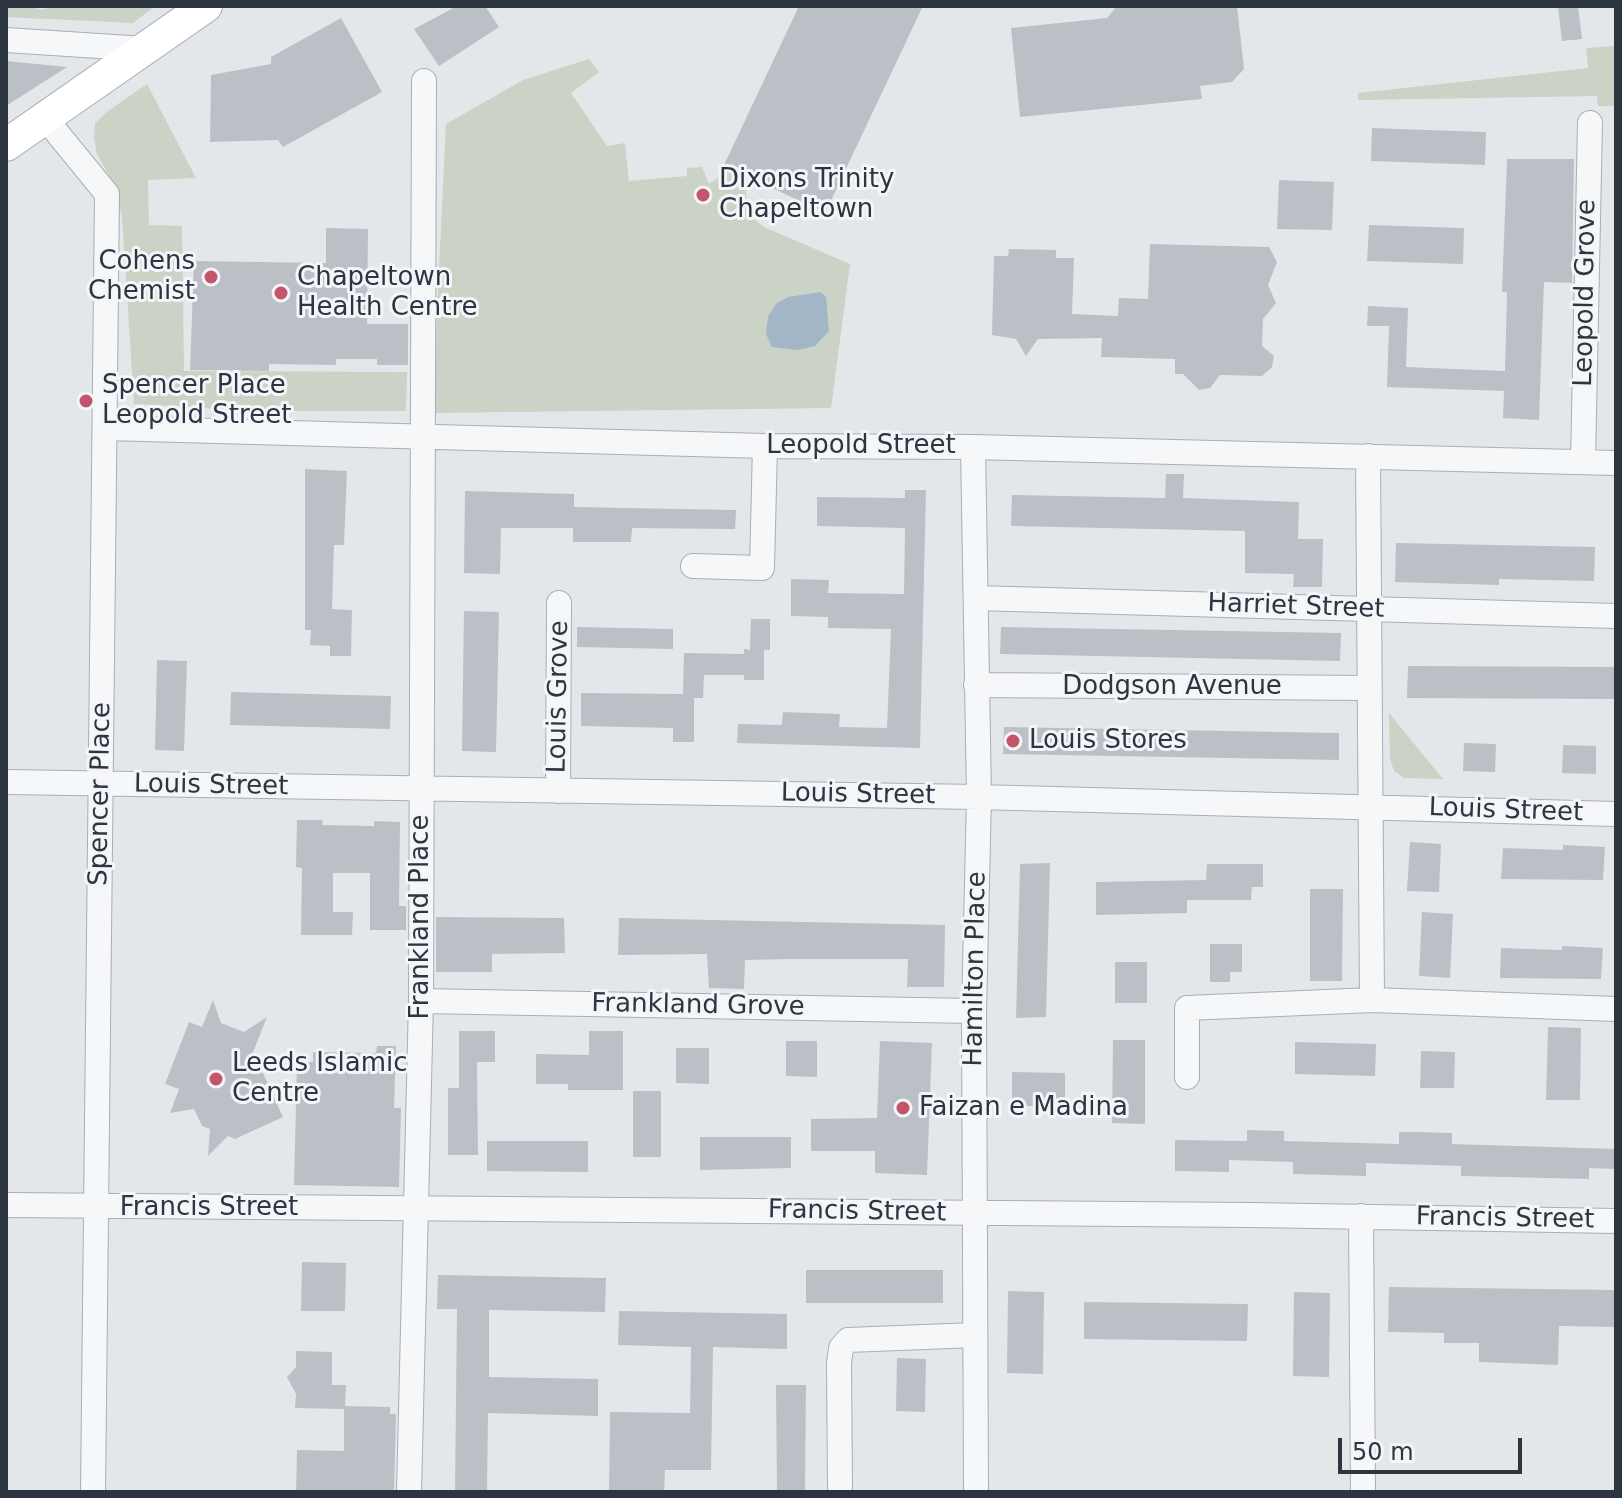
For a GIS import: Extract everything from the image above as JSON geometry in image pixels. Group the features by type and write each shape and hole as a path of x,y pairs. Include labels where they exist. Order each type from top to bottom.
{"main road":[{"path":"6,145 206,6"}],"street":[{"path":"6,40 145,49"},
{"name":"Frankland Place","path":"409,1492 421,1001 424,81"},
{"name":"Spencer Place","path":"45,118 107,194 107,428 93,1492"},
{"name":"Leopold Grove","path":"1583,462 1590,123"},
{"name":"Leopold Street","path":"107,428 765,446 973,447 1616,463"},
{"path":"693,566 762,568 765,446"},
{"name":"Hamilton Place","path":"973,447 979,797 974,1011 976,1492"},
{"path":"1368,456 1372,1000"},
{"name":"Harriet Street","path":"976,598 1616,616"},
{"name":"Louis Grove","path":"558,791 559,603"},
{"name":"Dodgson Avenue","path":"976,685 1369,688"},
{"name":"Louis Street","path":"6,782 979,797 1616,814"},
{"path":"1187,1077 1187,1008 1372,1000 1616,1009"},
{"name":"Frankland Grove","path":"421,1001 974,1011"},
{"name":"Francis Street","path":"6,1205 1361,1216 1616,1221"},
{"path":"1361,1216 1363,1492"},
{"path":"840,1487 839,1363 841,1348 848,1340 975,1335"}],"green space":[{"path":"6,6 29,6 41,10 54,6 155,6 133,23 6,17"},
{"path":"1616,46 1616,106 1598,106 1597,96 1358,100 1358,93 1588,68 1586,48"},
{"path":"589,59 599,72 571,93 607,146 625,143 629,181 687,176 687,168 702,167 709,184 728,171 746,183 747,213 764,227 850,264 831,408 432,413 446,124 523,80"},
{"path":"147,84 196,178 148,180 149,225 182,226 184,371 407,372 406,411 257,411 134,404 122,216 114,185 97,154 94,137 95,123"},
{"path":"1389,713 1443,779 1404,778 1394,771 1390,759"}],"water":[{"path":"821,292 826,297 829,331 815,346 798,350 772,347 766,334 768,316 776,304 788,297"}],"building":[{"path":"457,6 485,6 499,27 439,66 414,29"},
{"path":"799,6 923,6 825,213 724,165"},
{"path":"1117,6 1237,6 1244,69 1232,82 1200,86 1202,99 1020,117 1011,28 1107,18"},
{"path":"1558,6 1578,6 1582,39 1562,41"},
{"path":"341,18 382,92 283,147 278,140 210,142 211,75 271,64 271,57"},
{"path":"6,61 67,67 6,106"},
{"path":"1372,128 1486,132 1485,165 1371,161"},
{"path":"1507,159 1574,159 1572,283 1544,282 1539,420 1503,418 1504,391 1387,387 1389,326 1367,326 1368,306 1408,308 1406,367 1505,371 1507,292 1502,292"},
{"path":"1279,180 1334,182 1332,230 1277,229"},
{"path":"1369,225 1464,228 1463,264 1367,261"},
{"name":"Chapeltown Health Centre","path":"326,228 368,229 367,324 408,324 408,365 377,365 377,359 336,359 336,365 269,364 269,371 190,370 194,261 326,263"},
{"path":"1150,244 1269,247 1277,262 1268,285 1276,303 1263,319 1262,346 1274,356 1272,367 1262,376 1220,375 1210,388 1199,390 1183,374 1175,374 1175,359 1101,357 1102,338 1038,339 1026,356 1016,339 992,335 994,256 1008,256 1009,249 1056,250 1056,258 1074,258 1072,314 1118,316 1119,298 1148,299"},
{"path":"305,469 347,471 344,545 334,545 332,609 352,610 351,656 330,656 330,646 310,645 311,630 305,630"},
{"path":"1166,474 1184,474 1183,498 1299,502 1298,539 1323,539 1322,587 1293,587 1294,574 1245,573 1245,531 1011,526 1012,495 1165,498"},
{"path":"905,490 926,490 920,748 737,743 738,724 782,725 783,712 840,714 839,727 887,728 891,629 828,628 828,617 791,616 791,579 829,580 828,593 904,594 905,528 817,526 817,497 905,498"},
{"path":"465,491 574,494 574,507 736,510 735,529 632,528 631,542 573,542 573,528 501,528 500,574 464,573"},
{"path":"1396,543 1595,547 1594,581 1499,579 1499,585 1395,582"},
{"path":"464,611 499,612 496,752 462,751"},
{"path":"751,619 770,619 770,650 764,650 764,680 744,680 744,675 704,675 703,698 694,698 694,742 673,742 673,728 581,726 581,693 683,694 684,653 744,654 744,649 750,650"},
{"path":"577,627 673,629 673,649 577,647"},
{"path":"1001,627 1341,633 1340,661 1000,654"},
{"path":"157,660 187,661 184,751 155,750"},
{"path":"1408,666 1616,667 1616,699 1407,698"},
{"path":"231,692 391,696 390,729 230,725"},
{"path":"1004,727 1339,733 1339,760 1003,754"},
{"path":"1464,743 1496,744 1495,772 1463,771"},
{"path":"1563,745 1596,746 1596,774 1562,773"},
{"path":"297,820 323,820 322,825 374,826 374,821 400,822 399,906 406,906 406,930 370,930 370,873 333,873 333,912 353,912 352,935 301,935 302,868 296,867"},
{"path":"1410,842 1441,844 1439,892 1407,891"},
{"path":"1563,845 1605,847 1603,880 1501,879 1503,848 1563,850"},
{"path":"1050,863 1046,1017 1016,1018 1020,864"},
{"path":"1207,864 1263,864 1263,887 1252,887 1251,900 1187,900 1187,913 1096,915 1096,882 1206,880"},
{"path":"1310,889 1343,889 1342,981 1310,981"},
{"path":"1422,912 1453,914 1450,978 1419,976"},
{"path":"436,917 564,918 565,953 492,954 492,972 436,972"},
{"path":"619,918 945,925 944,987 907,987 908,959 791,959 745,960 744,989 709,988 707,954 618,955"},
{"path":"1210,944 1242,944 1242,972 1230,972 1230,982 1210,982"},
{"path":"1562,946 1603,948 1601,979 1500,978 1501,948 1562,950"},
{"path":"1115,962 1147,962 1147,1003 1115,1003"},
{"name":"Leeds Islamic Centre","path":"213,1000 221,1023 244,1032 267,1017 247,1067 263,1073 283,1117 235,1139 228,1136 208,1156 210,1129 202,1126 194,1109 170,1113 179,1089 165,1084 189,1022 202,1027"},
{"path":"1548,1027 1581,1028 1580,1100 1546,1100"},
{"path":"459,1031 495,1031 495,1062 477,1062 478,1155 448,1155 448,1088 459,1088"},
{"path":"589,1031 623,1031 623,1090 568,1090 568,1084 536,1084 536,1054 589,1055"},
{"path":"1113,1040 1145,1040 1145,1124 1112,1123"},
{"path":"786,1041 817,1041 817,1077 786,1076"},
{"name":"Faizan e Madina","path":"880,1041 932,1043 927,1175 875,1173 875,1151 811,1151 811,1119 877,1118"},
{"path":"1295,1042 1376,1044 1375,1076 1295,1074"},
{"path":"377,1046 396,1046 394,1108 401,1108 399,1187 294,1185 297,1062 313,1062 313,1052 376,1053"},
{"path":"676,1048 709,1048 709,1084 676,1083"},
{"path":"1421,1051 1455,1052 1454,1088 1420,1088"},
{"path":"1012,1072 1065,1073 1065,1106 1012,1106"},
{"path":"633,1091 661,1091 661,1157 633,1157"},
{"path":"1247,1130 1284,1131 1284,1141 1399,1144 1399,1132 1417,1132 1452,1133 1452,1144 1616,1149 1616,1169 1589,1168 1589,1179 1461,1176 1461,1166 1366,1163 1366,1176 1293,1174 1293,1162 1229,1160 1229,1172 1175,1171 1175,1140 1247,1141"},
{"path":"700,1137 791,1137 791,1168 700,1170"},
{"path":"487,1141 588,1141 588,1172 487,1171"},
{"path":"302,1262 346,1263 345,1311 301,1311"},
{"path":"806,1270 943,1270 943,1303 806,1303"},
{"path":"438,1275 606,1278 605,1312 489,1310 489,1377 598,1379 598,1416 488,1413 487,1492 455,1492 457,1309 437,1309"},
{"path":"1389,1287 1616,1290 1616,1327 1559,1326 1558,1365 1479,1362 1479,1343 1444,1343 1444,1333 1388,1332"},
{"path":"1008,1291 1044,1292 1043,1374 1007,1373"},
{"path":"1294,1292 1330,1293 1329,1377 1293,1376"},
{"path":"1084,1302 1248,1304 1247,1341 1084,1339"},
{"path":"619,1311 787,1314 787,1349 713,1347 711,1470 665,1470 664,1492 609,1492 610,1412 690,1413 691,1347 618,1345"},
{"path":"296,1351 332,1352 332,1385 346,1385 345,1406 390,1407 390,1414 396,1414 394,1492 296,1492 297,1450 344,1451 344,1409 295,1408 296,1394 287,1377 296,1367"},
{"path":"897,1358 926,1359 925,1412 896,1411"},
{"path":"776,1385 806,1385 805,1492 777,1492"}],"place":[{"name":"Dixons Trinity Chapeltown","path":"703,195"},
{"name":"Cohens Chemist","path":"211,277"},
{"name":"Chapeltown Health Centre","path":"281,293"},
{"name":"Spencer Place Leopold Street","path":"86,401"},
{"name":"Louis Stores","path":"1013,741"},
{"name":"Leeds Islamic Centre","path":"216,1079"},
{"name":"Faizan e Madina","path":"903,1108"}]}
